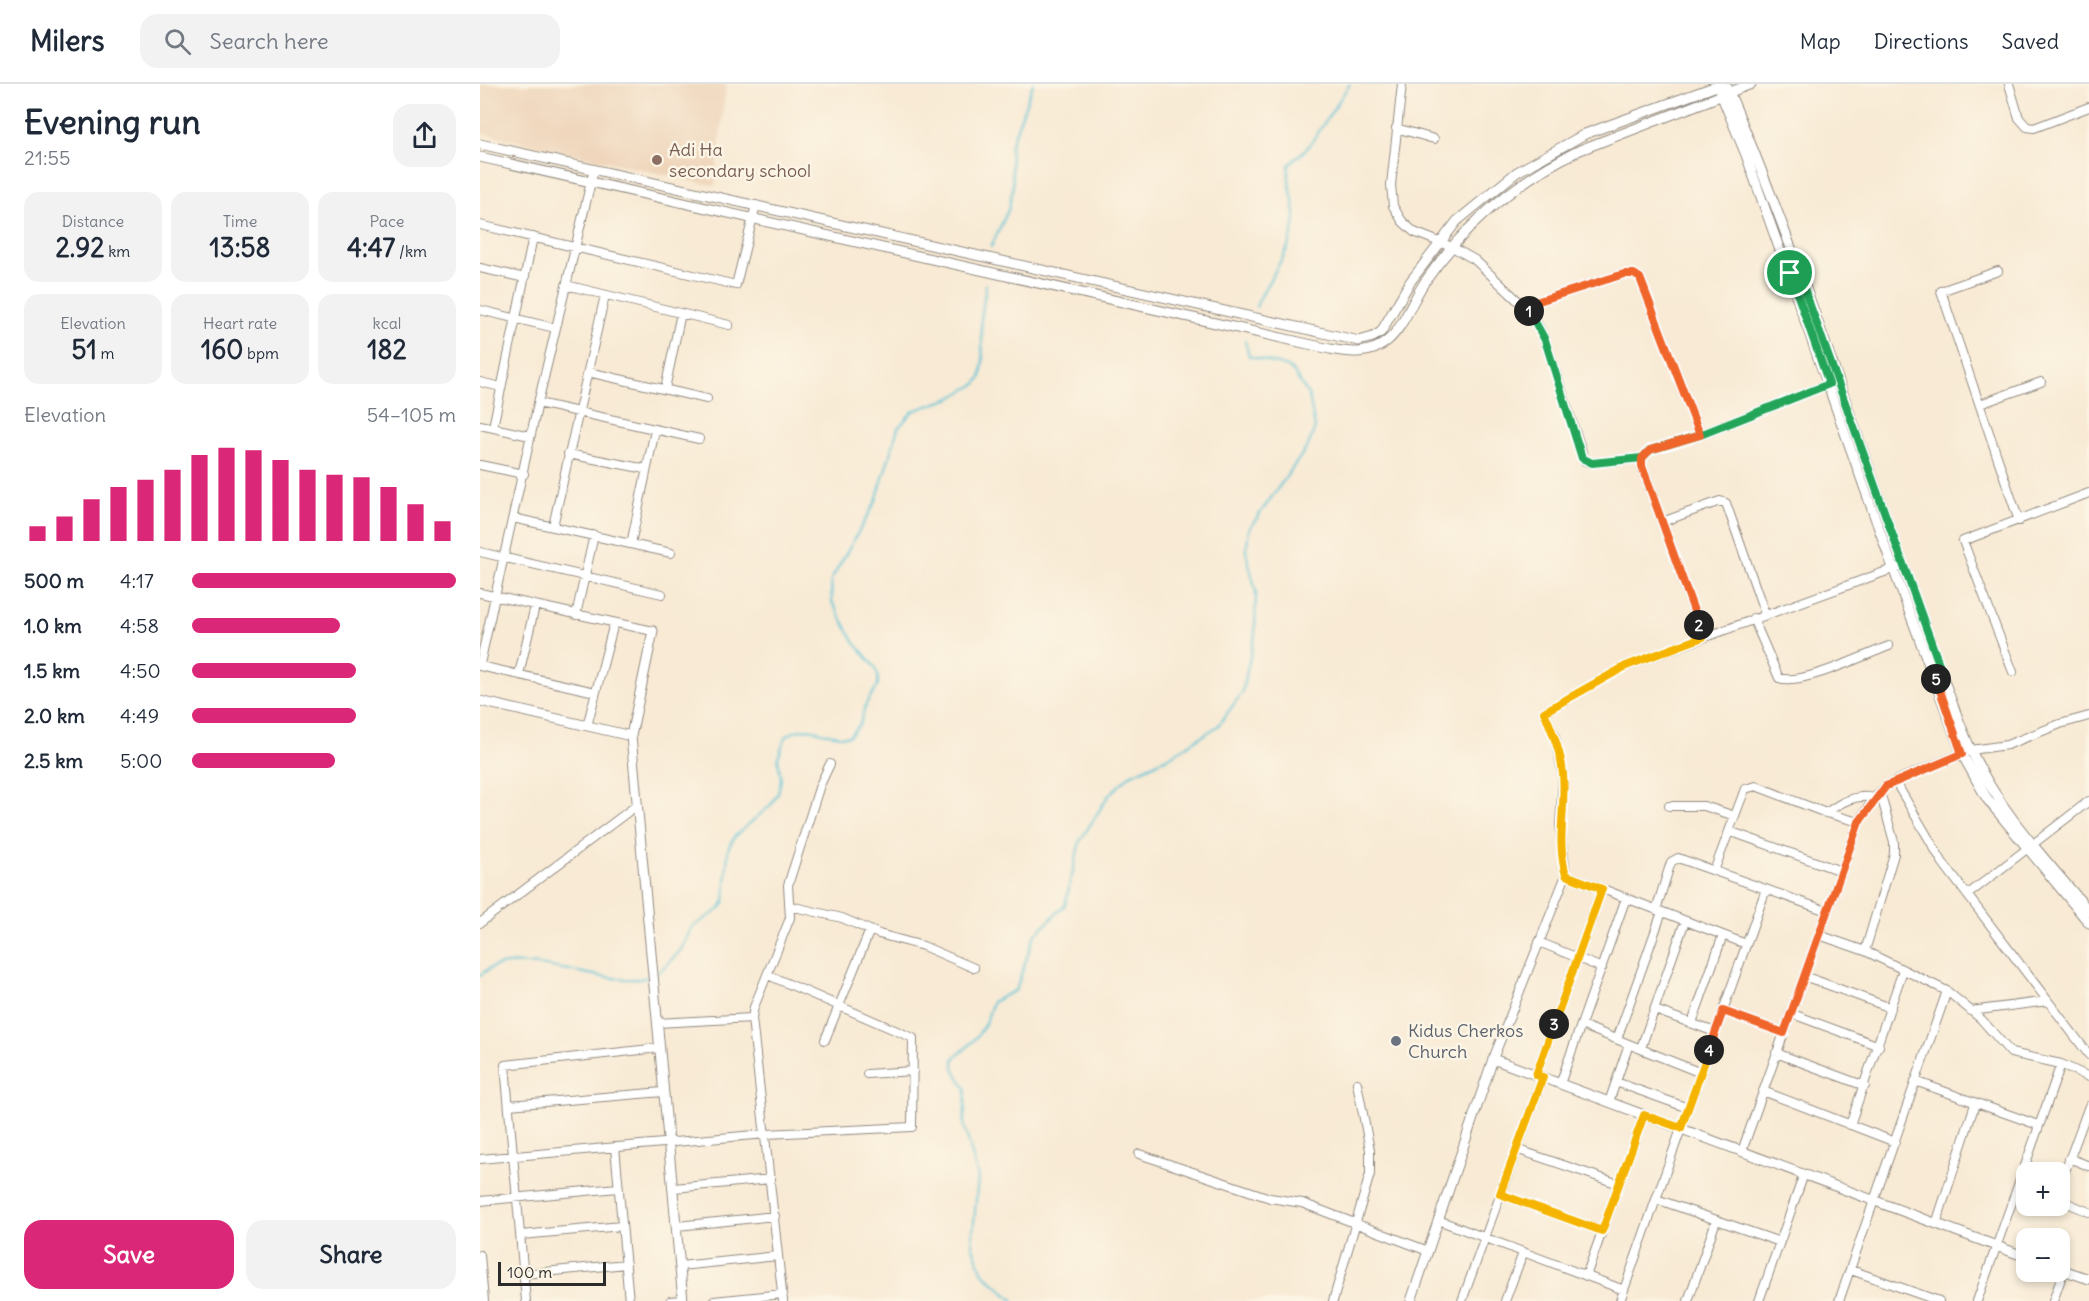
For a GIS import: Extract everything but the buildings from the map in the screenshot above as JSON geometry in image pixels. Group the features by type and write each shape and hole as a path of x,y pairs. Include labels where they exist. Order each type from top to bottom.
{"street":[{"path":"1402,84 1391,185 1393,206 1402,221 1414,232 1452,247 1492,273 1515,300 1533,315 1545,340 1582,458 1592,463 1642,458 1650,450 1700,435 1839,380"},
{"path":"480,144 1346,339 1367,340 1381,332 1410,282 1457,221 1517,172 1556,148 1585,134 1722,87 1751,84"},
{"path":"2009,84 2019,118 2027,127 2034,128 2089,107"},
{"path":"1722,87 1751,154 1793,271 1839,380 1857,448 1898,567 1967,752 1991,795 2089,923"},
{"path":"480,157 1330,349 1368,351 1379,348 1396,331 1424,284 1452,247 1483,212 1509,191 1554,162 1722,87"},
{"path":"1396,128 1434,139"},
{"path":"594,169 530,436 524,474 480,665 595,692"},
{"path":"480,225 736,285 756,205"},
{"path":"493,427 533,237"},
{"path":"899,251 901,240"},
{"path":"480,268 525,278"},
{"path":"1793,271 1829,384 1857,448"},
{"path":"1998,271 1941,291 2019,521"},
{"path":"1523,306 1624,274 1634,274 1640,278 1700,435"},
{"path":"1063,288 1065,276"},
{"path":"566,285 729,326"},
{"path":"553,526 605,295"},
{"path":"480,310 555,328"},
{"path":"666,389 681,313"},
{"path":"588,372 707,399"},
{"path":"480,382 501,387"},
{"path":"1980,404 2042,382"},
{"path":"538,403 699,439"},
{"path":"480,424 530,436"},
{"path":"631,544 655,430"},
{"path":"568,454 646,469"},
{"path":"1642,458 1642,466 1703,637"},
{"path":"480,468 524,474"},
{"path":"2013,672 1964,541 2089,493"},
{"path":"1662,522 1720,501 1726,503 1765,614"},
{"path":"513,518 671,554"},
{"path":"576,615 594,535"},
{"path":"480,552 662,594"},
{"path":"1411,1301 1493,1059 1566,875 1560,826 1563,776 1555,736 1544,712 1626,666 1898,567"},
{"path":"480,593 653,631 631,736 683,1300 670,1301"},
{"path":"519,674 535,606"},
{"path":"1753,618 1779,678 1784,680 1807,676 1889,646"},
{"path":"587,726 614,623"},
{"path":"480,701 631,736"},
{"path":"1742,1151 1859,822 1874,798 1895,781 1967,752 2007,745 2060,724 2089,716"},
{"path":"714,1301 783,1297 752,1018 754,1007 790,918 788,885 795,857 820,785 830,764"},
{"path":"1895,781 1942,863 2089,1054"},
{"path":"1714,871 1745,789 1752,785 1826,813 1859,822"},
{"path":"1865,951 1894,854 1894,842 1880,792"},
{"path":"1826,813 1847,800 1868,796 1874,798"},
{"path":"1967,895 2089,801"},
{"path":"480,923 637,805"},
{"path":"1669,806 1704,806 1734,816"},
{"path":"1729,831 1841,871"},
{"path":"2030,845 2089,911"},
{"path":"1617,1039 1659,911 1671,862 1675,858 1827,911"},
{"path":"1566,875 1746,944"},
{"path":"1462,1301 1516,1149 1577,958 1602,889"},
{"path":"1620,1301 1766,889"},
{"path":"1560,1084 1626,898"},
{"path":"790,906 842,918 870,930 923,946 974,968"},
{"path":"1641,1048 1685,921"},
{"path":"825,1040 870,930"},
{"path":"1692,1023 1723,935"},
{"path":"1819,935 1865,951 1947,991 1971,1011 2011,1053 2061,1064 2089,1077"},
{"path":"1539,942 1602,968"},
{"path":"1850,1125 1879,1046 1903,970"},
{"path":"480,1159 766,1134 912,1127 913,1038 768,975"},
{"path":"1804,976 1891,1008"},
{"path":"1839,1301 1947,991"},
{"path":"1971,1011 2048,1001"},
{"path":"1655,1010 1715,1032"},
{"path":"1723,1011 1784,1033"},
{"path":"1790,1013 1879,1046"},
{"path":"657,1023 752,1018"},
{"path":"1581,1025 1701,1073"},
{"path":"1609,1102 1629,1044"},
{"path":"526,1301 505,1065 659,1048"},
{"path":"1776,1053 1865,1086"},
{"path":"1493,1059 2016,1253"},
{"path":"2028,1162 2038,1125 2061,1064"},
{"path":"867,1074 913,1071"},
{"path":"1916,1081 2038,1125"},
{"path":"1616,1082 1688,1108"},
{"path":"1333,1301 1370,1174 1370,1150 1357,1083"},
{"path":"1763,1091 1894,1142"},
{"path":"509,1105 663,1092"},
{"path":"1936,1224 1975,1104"},
{"path":"2068,1162 2086,1122 2089,1106"},
{"path":"1586,1276 1644,1115"},
{"path":"615,1147 629,1301"},
{"path":"1516,1149 1619,1184"},
{"path":"1139,1154 1270,1198 1302,1203 1428,1251"},
{"path":"2069,1158 2089,1166"},
{"path":"1759,1301 1804,1174"},
{"path":"674,1188 771,1179"},
{"path":"480,1201 618,1188"},
{"path":"1500,1194 1602,1231"},
{"path":"1656,1198 1780,1242"},
{"path":"1977,1301 1996,1246 2016,1200"},
{"path":"2070,1204 2089,1212"},
{"path":"677,1226 775,1216"},
{"path":"1438,1220 1624,1290"},
{"path":"1688,1301 1716,1221"},
{"path":"520,1235 622,1226"},
{"path":"1507,1300 1523,1253"},
{"path":"480,1255 484,1301"},
{"path":"680,1266 778,1256"},
{"path":"524,1274 626,1264"},
{"path":"1851,1270 1939,1301"},
{"path":"2070,1273 2089,1280"},
{"path":"2053,1301 2059,1282"}],"shaded area":[{"name":"Adi Ha secondary school","path":"480,84 726,84 715,186 480,133"}],"waterway":[{"path":"991,247 1009,208 1013,187 1010,147 1033,84"},
{"path":"1256,307 1285,254 1293,232 1295,212 1288,172 1289,165 1309,146 1350,84"},
{"path":"657,974 681,950 692,927 720,909 725,901 728,849 735,836 771,805 778,793 781,780 778,758 785,738 793,732 809,729 849,736 860,724 866,704 878,685 878,676 875,667 855,643 832,602 831,580 876,501 898,428 913,411 951,398 976,384 981,377 983,362 981,320 986,284"},
{"path":"1014,1301 983,1273 972,1245 978,1177 964,1125 966,1089 954,1069 954,1058 979,1034 987,1020 992,1002 1016,990 1034,936 1065,905 1080,841 1109,795 1130,775 1167,758 1218,726 1242,693 1255,635 1256,592 1246,552 1249,529 1308,446 1315,428 1309,396 1294,373 1288,367 1249,356 1245,341"},
{"path":"480,976 494,967 513,964 536,965 610,978 649,977"}],"place":[{"name":"Adi Ha secondary school","path":"657,160"},
{"name":"Kidus Cherkos Church","path":"1396,1041"}],"route":[{"path":"1790,273 1797,269 1839,380 1943,675 1936,678 1962,754 1895,781 1874,798 1859,822 1784,1033 1723,1011 1681,1128 1644,1115 1602,1231 1500,1194 1543,1077 1536,1075 1602,889 1566,875 1562,864 1560,826 1563,776 1555,736 1544,712 1626,666 1703,637 1642,466 1642,458 1645,453 1650,450 1700,435 1640,278 1634,274 1624,274 1523,306 1533,315 1545,340 1582,458 1592,463 1642,458 1650,450 1700,435 1829,384 1790,273"}]}
